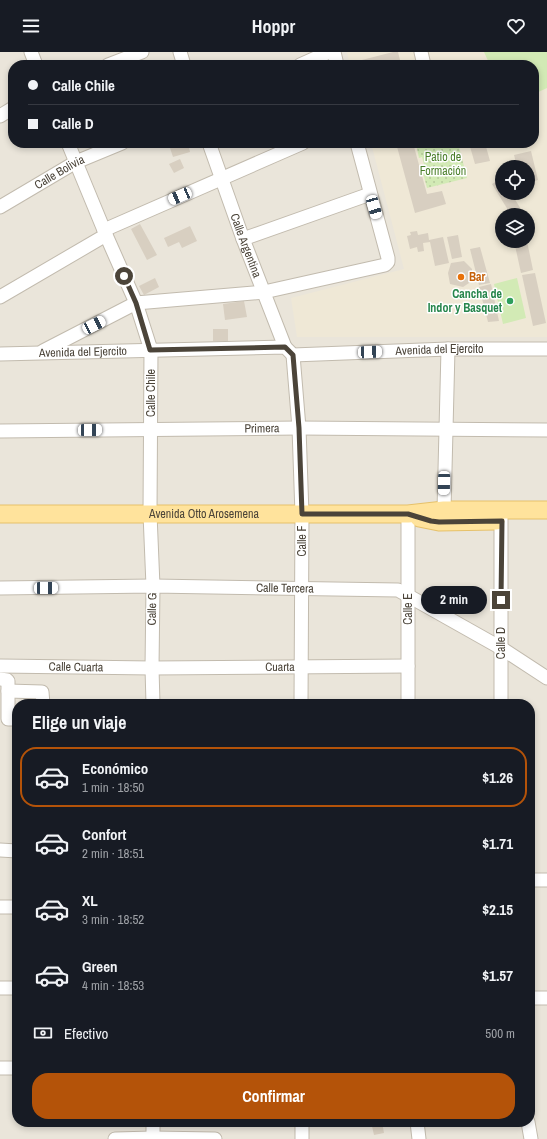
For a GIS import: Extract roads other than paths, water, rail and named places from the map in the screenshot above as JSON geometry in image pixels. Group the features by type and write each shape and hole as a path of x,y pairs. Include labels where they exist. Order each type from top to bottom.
{"main road":[{"name":"Avenida Otto Arosemena","path":"0,514 408,514 444,510 547,521"},
{"name":"Avenida Otto Arosemena","path":"408,514 439,522 547,510"}],"street":[{"path":"121,60 142,52"},
{"path":"311,60 329,52"},
{"name":"Calle Chile","path":"70,148 136,303 150,350 150,514"},
{"name":"Calle Bolivia","path":"0,207 76,162 110,148"},
{"name":"Calle Argentina","path":"211,148 243,238 289,351"},
{"path":"0,297 105,232 221,178 291,148"},
{"path":"39,353 136,303 264,292 385,265 388,262 358,148"},
{"path":"243,238 370,194"},
{"path":"444,510 448,349"},
{"name":"Avenida del Ejercito","path":"0,354 150,350 289,351 547,349"},
{"name":"Calle F","path":"289,351 299,428 302,514 301,699"},
{"name":"Primera","path":"0,431 299,428 547,430"},
{"name":"Calle G","path":"150,514 153,586 153,699"},
{"name":"Calle E","path":"408,514 408,699"},
{"name":"Calle D","path":"501,515 502,699"},
{"name":"Calle Tercera","path":"0,588 153,586 398,590 501,648 547,678"},
{"name":"Calle Cuarta","path":"0,666 152,668"},
{"name":"Cuarta","path":"152,668 408,666"},
{"path":"0,680 8,681 8,719 12,719"},
{"path":"8,691 42,692 42,699"},
{"path":"0,850 12,851"},
{"path":"535,880 547,880"},
{"path":"0,907 12,907"},
{"path":"0,988 12,988"},
{"path":"535,998 547,998"},
{"path":"0,1068 12,1068"},
{"path":"153,1127 153,1138"},
{"path":"302,1127 302,1139"},
{"path":"418,1127 419,1139"},
{"path":"529,1127 532,1139"},
{"path":"115,1139 215,1139"}],"place":[{"name":"Bar","path":"461,277"},
{"name":"Cancha de Indor y Basquet","path":"510,301"}],"park label":[{"name":"Patio de Formación","path":"443,164"}]}
